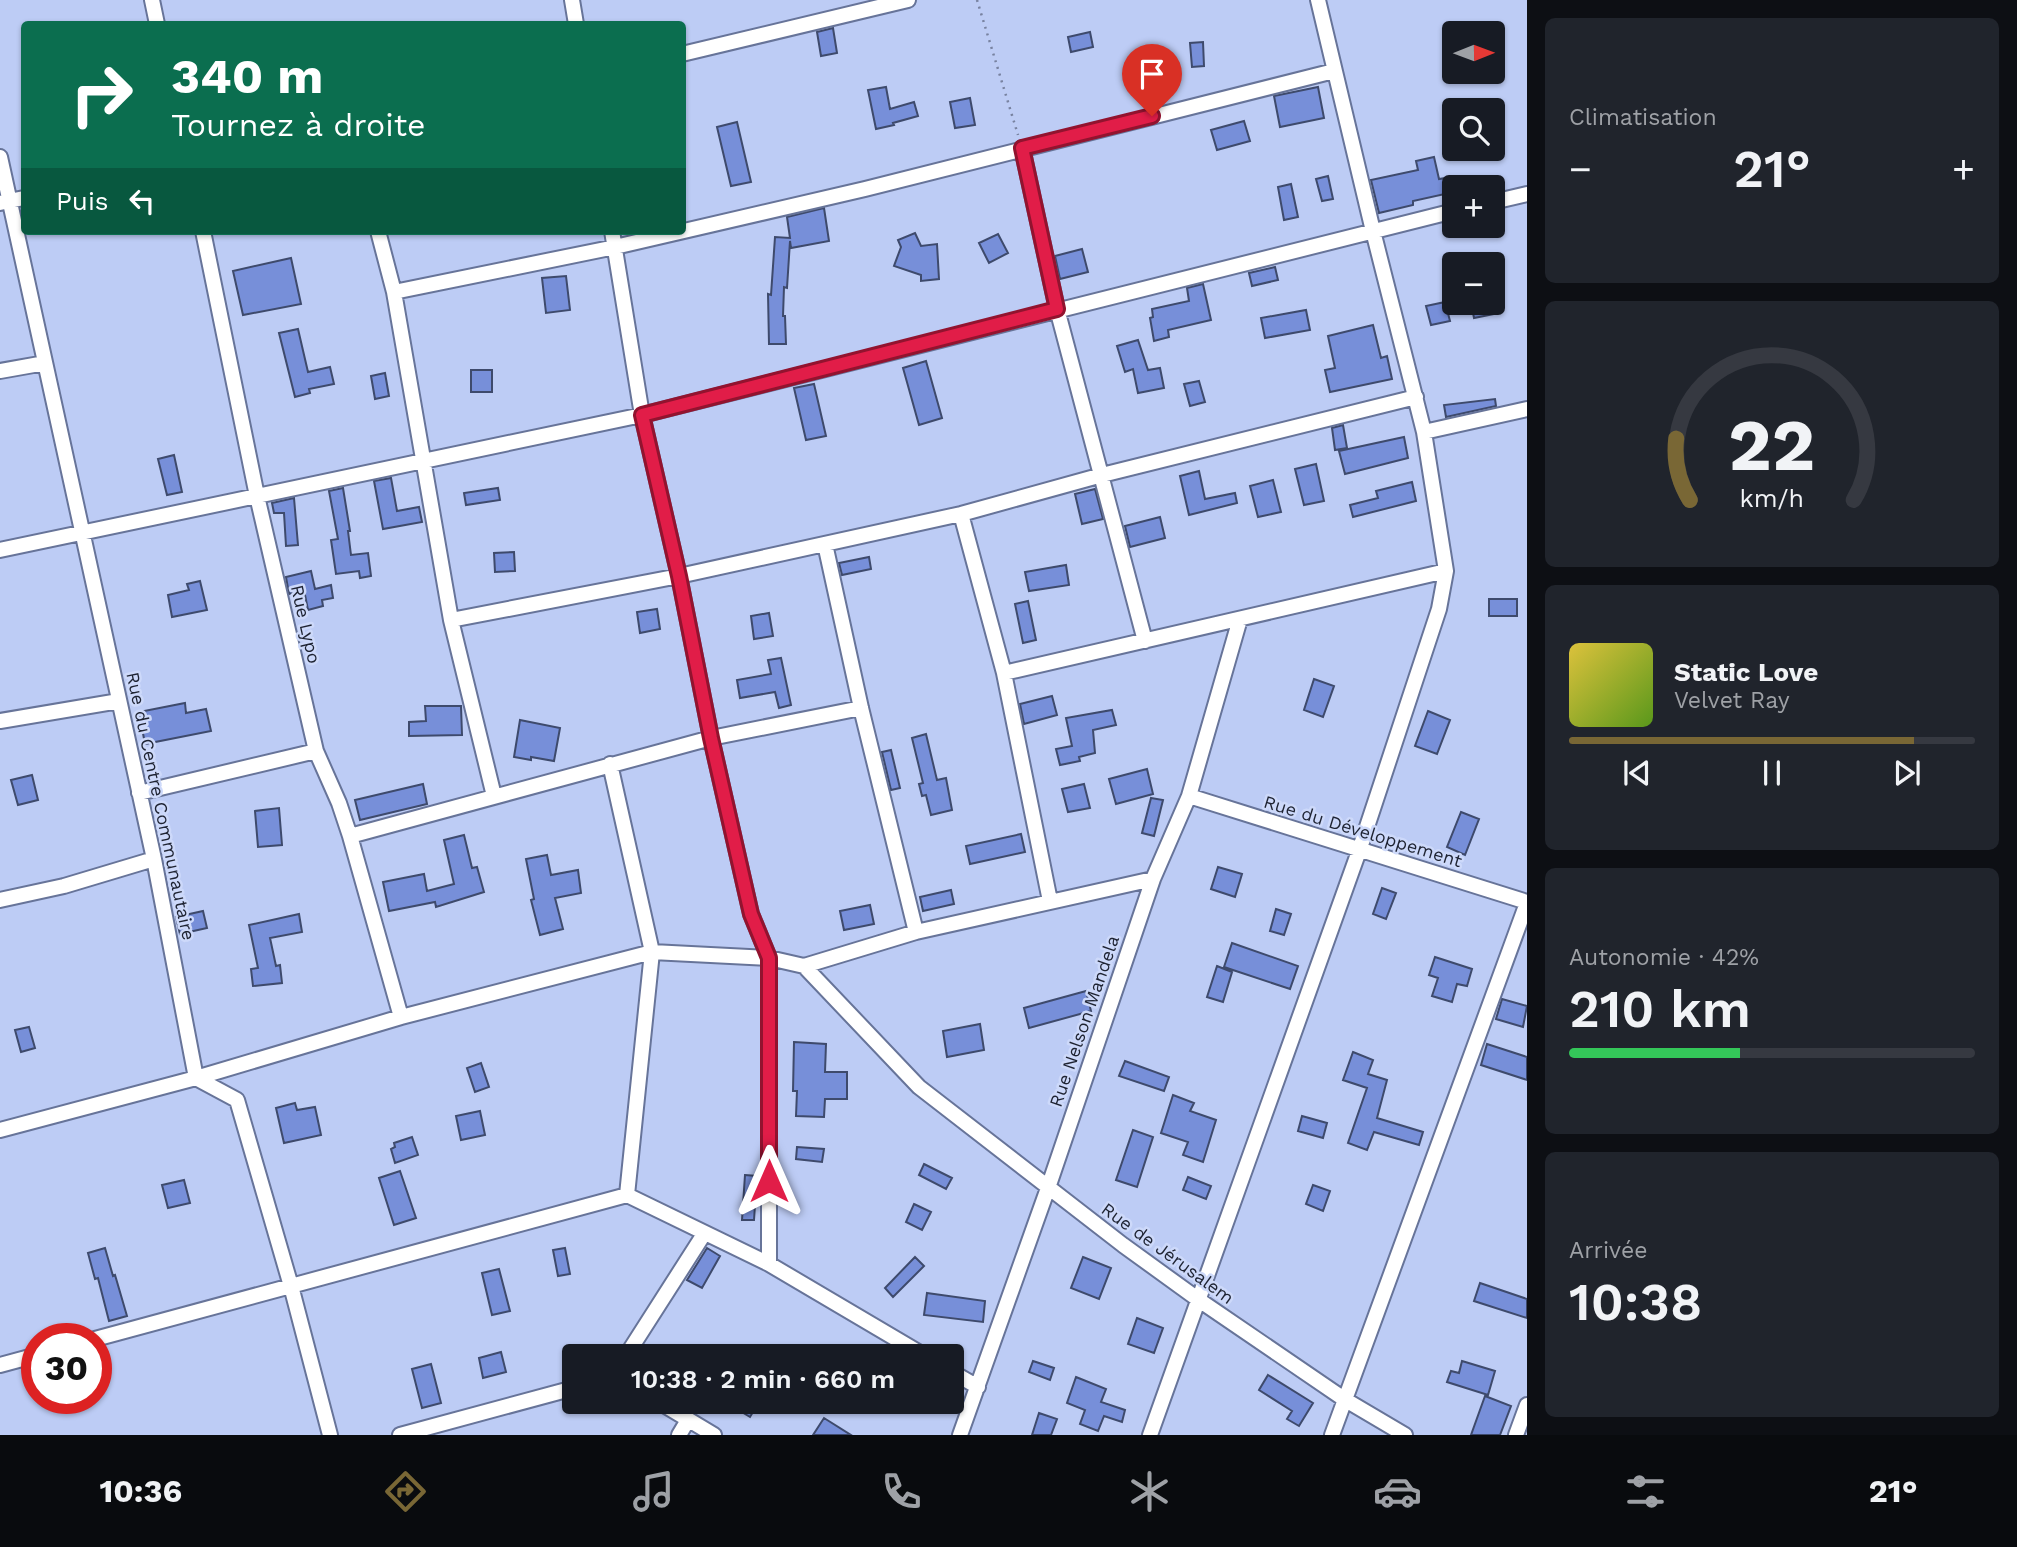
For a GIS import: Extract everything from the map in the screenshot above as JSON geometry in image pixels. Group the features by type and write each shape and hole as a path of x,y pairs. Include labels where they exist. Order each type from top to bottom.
{"street":[{"path":"152,0 156,21"},
{"path":"572,0 576,21"},
{"path":"686,53 908,0"},
{"path":"1150,1435 1359,851 1439,609 1446,571 1424,432 1318,0"},
{"path":"686,230 864,189 1334,71"},
{"path":"1022,148 1057,309 1145,641"},
{"name":"Rue du Centre Communautaire","path":"0,157 154,859 196,1078"},
{"path":"1505,199 1527,194"},
{"path":"0,550 642,415 1442,214"},
{"name":"Rue Lypo","path":"204,235 257,496 316,751 350,836 401,1017"},
{"path":"379,235 394,292 451,620 494,796"},
{"path":"613,235 642,415 679,576 711,738 751,914 769,958 769,1264"},
{"path":"394,292 667,235"},
{"path":"0,371 45,363"},
{"path":"451,620 679,576 961,513 1101,475 1416,397"},
{"path":"1424,432 1527,409"},
{"path":"961,513 1004,673 1050,901"},
{"path":"825,544 861,708 916,932"},
{"path":"1004,673 1446,571"},
{"name":"Rue Nelson Mandela","path":"960,1435 1048,1188 1153,879 1189,796 1240,619"},
{"path":"0,722 119,701"},
{"path":"350,836 711,738 861,708"},
{"path":"139,793 250,764 316,751"},
{"path":"610,764 652,953 627,1195"},
{"name":"Rue du Développement","path":"1189,796 1527,903"},
{"path":"0,900 64,886 154,859"},
{"path":"0,1129 196,1078 401,1017 652,953 769,958 804,966 916,932 1153,879"},
{"path":"1332,1435 1527,903"},
{"name":"Rue de Jérusalem","path":"804,966 919,1087 1048,1188 1199,1300 1345,1399 1405,1435"},
{"path":"196,1078 237,1100 291,1286 330,1435"},
{"path":"112,1334 627,1195 769,1264 905,1344"},
{"path":"634,1344 704,1234"},
{"path":"0,1365 21,1359"},
{"path":"964,1379 978,1387"},
{"path":"400,1435 562,1391"},
{"path":"1516,1435 1527,1405"},
{"path":"678,1414 714,1435"},
{"path":"679,1435 688,1420"}],"path":[{"path":"977,0 1022,148"}],"building":[{"path":"833,28 837,53 821,56 817,32"},
{"path":"1090,32 1093,47 1071,52 1068,37"},
{"path":"1203,42 1204,66 1192,67 1190,43"},
{"path":"886,87 890,109 914,102 918,116 876,129 868,90"},
{"path":"1318,87 1324,118 1280,127 1274,96"},
{"path":"970,98 975,125 955,128 950,102"},
{"path":"1244,121 1250,141 1217,150 1211,130"},
{"path":"737,122 751,182 731,186 717,127"},
{"path":"1434,157 1439,179 1442,179 1442,195 1379,213 1371,180 1418,170 1416,161"},
{"path":"1328,176 1333,199 1322,201 1316,179"},
{"path":"1291,184 1298,217 1284,220 1278,187"},
{"path":"824,208 829,241 791,248 790,241 787,288 784,287 786,344 769,344 768,294 771,295 775,237 790,238 787,217"},
{"path":"915,233 921,246 937,244 939,279 921,281 921,275 894,266 901,247 898,240"},
{"path":"998,234 1008,253 989,263 979,243"},
{"path":"1082,249 1088,272 1060,279 1055,256"},
{"path":"291,258 301,304 243,315 233,271"},
{"path":"1275,267 1278,280 1252,286 1249,273"},
{"path":"566,276 570,310 546,313 542,278"},
{"path":"1203,284 1211,320 1168,330 1169,337 1154,341 1150,318 1153,317 1152,309 1189,301 1187,288"},
{"path":"1442,303 1442,315 1448,315 1450,321 1431,325 1426,306"},
{"path":"1306,310 1310,330 1265,338 1261,318"},
{"path":"1373,325 1381,358 1387,356 1392,379 1330,392 1325,370 1335,368 1328,336"},
{"path":"298,329 308,372 330,367 334,384 309,389 310,393 295,397 279,333"},
{"path":"1138,340 1148,370 1160,368 1164,388 1138,393 1133,369 1125,372 1117,346"},
{"path":"926,361 942,418 919,425 903,368"},
{"path":"471,370 492,370 492,392 471,392"},
{"path":"385,373 389,396 375,399 371,376"},
{"path":"1199,381 1205,402 1190,406 1184,384"},
{"path":"814,384 826,436 806,440 794,388"},
{"path":"1495,399 1496,406 1446,417 1444,405"},
{"path":"1343,425 1347,448 1335,450 1332,428"},
{"path":"1404,437 1408,458 1345,474 1339,451"},
{"path":"174,455 182,492 167,495 158,459"},
{"path":"1316,464 1324,501 1304,505 1295,469"},
{"path":"1199,471 1205,499 1235,493 1237,503 1189,515 1180,476"},
{"path":"391,478 397,511 419,507 422,522 383,529 374,481"},
{"path":"1273,480 1281,512 1258,517 1250,486"},
{"path":"1412,482 1416,501 1353,517 1350,505 1378,498 1376,491"},
{"path":"343,488 351,555 368,553 371,576 360,578 359,571 336,574 331,540 338,539 329,491"},
{"path":"498,488 500,500 466,505 464,493"},
{"path":"1095,489 1103,519 1082,524 1075,494"},
{"path":"294,498 298,545 286,546 284,513 274,513 272,503"},
{"path":"1160,517 1165,538 1130,547 1125,526"},
{"path":"514,552 515,571 495,572 494,553"},
{"path":"869,557 871,569 842,575 839,563"},
{"path":"1066,565 1069,585 1029,591 1025,572"},
{"path":"311,571 315,589 331,585 333,598 322,600 323,606 308,610 304,590 289,594 286,577"},
{"path":"200,581 207,610 172,617 168,595 189,590 187,584"},
{"path":"1489,599 1517,599 1517,616 1489,616"},
{"path":"1028,601 1036,640 1023,643 1015,604"},
{"path":"657,609 660,629 640,633 637,612"},
{"path":"769,613 773,636 754,639 751,616"},
{"path":"781,658 791,705 779,708 775,692 740,698 737,680 771,674 768,660"},
{"path":"1314,679 1334,686 1323,717 1304,710"},
{"path":"1052,696 1057,715 1024,724 1020,704"},
{"path":"185,703 186,713 206,709 211,731 145,744 139,712"},
{"path":"425,706 461,706 462,735 409,736 409,722 426,721"},
{"path":"1112,710 1116,725 1093,730 1095,753 1079,757 1080,761 1060,765 1056,749 1072,746 1066,718"},
{"path":"1428,711 1450,720 1437,754 1415,746"},
{"path":"520,720 560,728 554,761 514,757"},
{"path":"926,734 937,780 946,778 952,810 931,815 926,795 922,796 919,784 923,783 912,738"},
{"path":"891,750 900,788 891,790 882,752"},
{"path":"1147,769 1153,794 1116,804 1109,779"},
{"path":"32,775 38,800 18,805 11,780"},
{"path":"423,784 427,804 360,820 355,800"},
{"path":"1084,784 1090,808 1068,812 1062,789"},
{"path":"1151,798 1163,800 1154,836 1142,833"},
{"path":"279,808 282,845 258,847 255,811"},
{"path":"1461,812 1479,819 1465,855 1447,847"},
{"path":"1021,834 1025,852 970,864 966,846"},
{"path":"464,835 472,868 477,867 484,892 436,907 435,902 389,911 383,882 424,874 427,891 454,884 444,840"},
{"path":"547,855 551,875 578,870 581,893 555,898 563,929 540,935 531,900 534,899 526,859"},
{"path":"1218,867 1242,874 1235,897 1211,889"},
{"path":"1382,888 1396,893 1386,919 1373,914"},
{"path":"951,890 954,904 923,911 920,897"},
{"path":"870,905 874,924 844,930 840,911"},
{"path":"1276,909 1291,914 1284,935 1270,931"},
{"path":"203,911 207,928 180,934 176,917"},
{"path":"299,914 302,932 270,938 276,966 280,965 282,983 253,986 251,969 258,968 249,925"},
{"path":"1232,943 1298,966 1290,989 1224,967"},
{"path":"1435,957 1472,969 1467,986 1457,984 1452,1002 1432,996 1438,978 1429,975"},
{"path":"1217,966 1232,972 1223,1002 1207,997"},
{"path":"1086,991 1091,1011 1029,1028 1024,1008"},
{"path":"1502,999 1527,1006 1523,1027 1496,1019"},
{"path":"980,1024 984,1050 947,1057 943,1031"},
{"path":"29,1027 35,1048 21,1052 15,1030"},
{"path":"794,1042 826,1044 825,1072 847,1072 847,1099 825,1099 824,1117 796,1116 797,1091 793,1091"},
{"path":"1487,1044 1527,1057 1527,1080 1481,1065"},
{"path":"1353,1052 1373,1060 1368,1074 1387,1080 1377,1118 1423,1132 1419,1145 1374,1132 1367,1150 1348,1143 1367,1088 1343,1080"},
{"path":"1125,1061 1169,1077 1164,1091 1119,1076"},
{"path":"481,1063 489,1087 475,1092 467,1068"},
{"path":"1173,1095 1194,1103 1190,1111 1216,1120 1203,1162 1183,1155 1188,1142 1161,1133"},
{"path":"295,1103 297,1110 315,1107 321,1135 284,1143 276,1108"},
{"path":"480,1111 485,1135 461,1140 456,1116"},
{"path":"1302,1116 1327,1123 1323,1138 1298,1131"},
{"path":"1133,1130 1153,1137 1137,1187 1116,1180"},
{"path":"412,1137 418,1155 395,1163 391,1149 395,1147 394,1143"},
{"path":"797,1147 824,1149 822,1162 796,1159"},
{"path":"924,1164 952,1178 946,1189 919,1175"},
{"path":"400,1171 416,1218 394,1225 379,1178"},
{"path":"745,1175 757,1176 754,1220 742,1220"},
{"path":"1188,1177 1211,1186 1206,1199 1183,1190"},
{"path":"184,1180 190,1203 168,1208 162,1185"},
{"path":"1313,1185 1330,1191 1323,1211 1306,1204"},
{"path":"914,1204 931,1212 922,1230 906,1222"},
{"path":"105,1248 127,1316 109,1321 98,1278 95,1279 88,1253"},
{"path":"565,1248 570,1274 558,1276 553,1250"},
{"path":"707,1248 720,1256 702,1288 687,1280"},
{"path":"915,1257 924,1266 893,1297 885,1288"},
{"path":"1083,1257 1111,1268 1099,1299 1071,1288"},
{"path":"499,1269 510,1311 492,1315 482,1273"},
{"path":"1480,1283 1527,1299 1527,1318 1474,1301"},
{"path":"927,1293 985,1301 983,1322 924,1315"},
{"path":"1137,1318 1163,1328 1154,1353 1128,1344"},
{"path":"501,1352 506,1372 483,1378 479,1358"},
{"path":"1033,1361 1054,1368 1050,1380 1029,1372"},
{"path":"1462,1361 1495,1371 1488,1395 1447,1382 1451,1371 1459,1373"},
{"path":"431,1364 441,1403 422,1408 412,1369"},
{"path":"1268,1375 1313,1403 1299,1426 1287,1419 1292,1411 1259,1390"},
{"path":"1076,1377 1106,1389 1101,1402 1125,1410 1122,1422 1104,1416 1098,1431 1080,1424 1085,1410 1067,1403"},
{"path":"1485,1396 1511,1406 1500,1435 1471,1435"},
{"path":"1039,1413 1057,1419 1051,1435 1032,1435"},
{"path":"824,1418 851,1435 813,1435"}],"route":[{"path":"769,1181 769,958 751,914 642,415 1057,309 1022,148 1152,116"}]}
